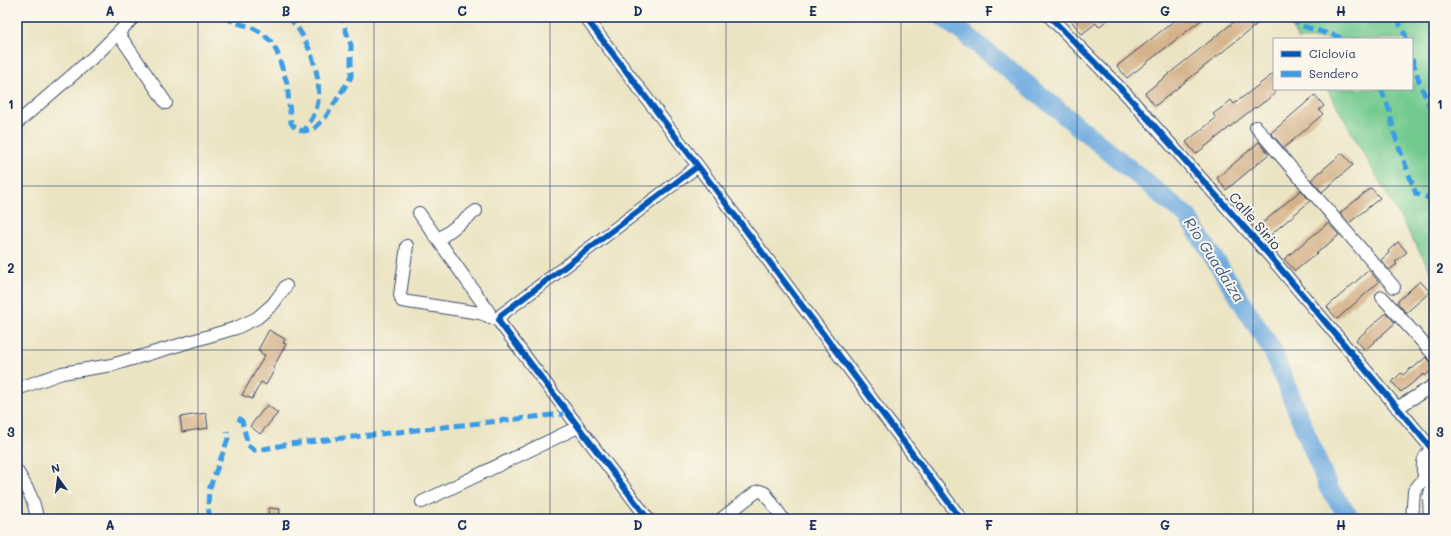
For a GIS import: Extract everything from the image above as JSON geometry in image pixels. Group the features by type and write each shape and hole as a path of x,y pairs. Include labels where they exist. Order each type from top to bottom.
{"street":[{"path":"17,123 98,53 134,17"},
{"path":"585,17 961,519"},
{"name":"Calle Sirio","path":"1050,17 1137,105 1269,255 1433,449"},
{"path":"118,33 166,103"},
{"path":"1256,127 1394,286"},
{"path":"407,246 400,295 402,301 480,313 494,318 501,316 698,166"},
{"path":"438,240 476,211"},
{"path":"419,213 489,312 500,323 648,519"},
{"path":"17,389 62,373 112,365 236,328 257,318 273,304 286,286"},
{"path":"1382,297 1434,355"},
{"path":"1397,408 1434,385"},
{"path":"422,502 578,427"},
{"path":"1430,519 1430,482 1422,465 1424,459 1433,449"},
{"path":"17,471 30,493 37,519"},
{"path":"1412,519 1414,491 1430,482"},
{"path":"722,519 756,492 760,491 765,493 783,519"}],"green space":[{"path":"1286,17 1434,17 1434,277 1328,90 1413,90 1413,38 1297,38"}],"building":[{"path":"1068,17 1111,17 1099,27 1096,23 1082,34"},
{"path":"1179,17 1205,17 1127,78 1117,66"},
{"path":"1240,17 1266,17 1155,106 1145,93"},
{"path":"1273,74 1273,90 1275,90 1275,94 1256,108 1255,107 1196,154 1186,142 1216,118 1213,114 1231,100 1234,104"},
{"path":"1315,95 1324,106 1319,110 1323,114 1284,148 1271,133"},
{"path":"1259,142 1269,154 1226,190 1217,178"},
{"path":"1342,153 1353,165 1322,192 1311,180"},
{"path":"1371,188 1380,198 1349,223 1340,213"},
{"path":"1301,190 1310,201 1267,238 1258,227"},
{"path":"1328,223 1339,235 1295,271 1284,259"},
{"path":"1398,242 1407,252 1395,262 1397,264 1389,270 1381,260"},
{"path":"1369,270 1379,282 1337,319 1327,307"},
{"path":"1420,281 1430,292 1406,313 1397,302"},
{"path":"1386,313 1395,323 1365,350 1356,340"},
{"path":"269,330 285,339 283,343 286,344 266,385 261,382 252,399 242,395 265,355 260,353 261,351 258,350"},
{"path":"1426,357 1431,362 1434,362 1434,368 1401,392 1392,382 1401,373 1403,375"},
{"path":"267,405 278,413 260,434 250,426"},
{"path":"206,413 208,428 182,432 180,417"},
{"path":"269,508 280,509 279,519 268,519"}],"waterway":[{"name":"Rio Guadaiza","path":"943,17 1188,217 1272,350 1329,489 1351,519"}],"marked path":[{"path":"224,17 251,27 264,34 271,42 277,52 287,83 291,123 296,129 304,131 314,129 325,118 351,77 351,45 341,17"},
{"path":"288,17 302,35 308,46 313,58 318,84 319,95 316,110 304,131"},
{"path":"1291,17 1302,26 1343,38"},
{"path":"1399,17 1400,25 1406,38"},
{"path":"1413,62 1434,119"},
{"path":"1381,90 1389,109 1394,133 1416,194 1434,199"},
{"path":"238,418 242,421 248,445 254,450 258,450 289,444 562,414 567,411"},
{"path":"210,519 208,507 209,490 228,439 227,431"}],"cycle path":[{"path":"585,17 961,519"},
{"path":"1050,17 1126,94 1269,255 1432,449"},
{"path":"648,519 499,320 501,315 698,166"}]}
